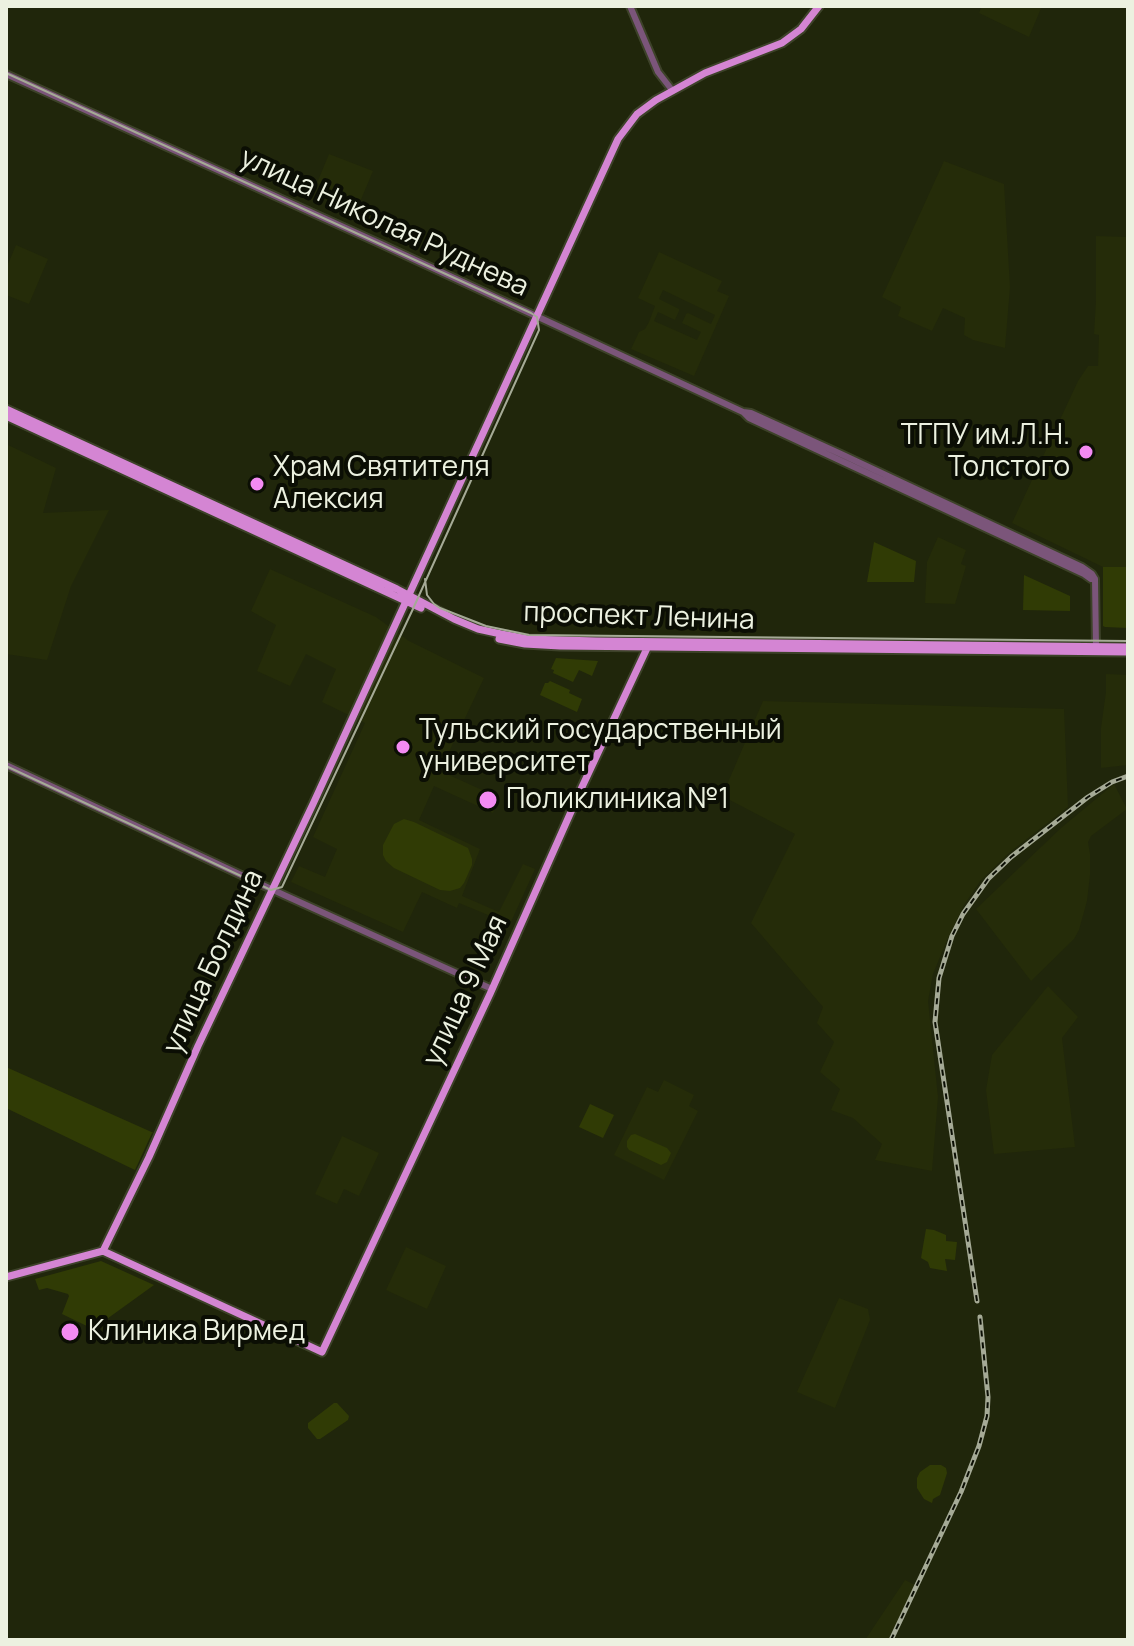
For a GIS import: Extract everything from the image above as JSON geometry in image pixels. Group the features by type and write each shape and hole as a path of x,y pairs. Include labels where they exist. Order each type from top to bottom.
{"main road":[{"name":"улица Болдина","path":"103,1251 618,139 637,114 672,90 714,69 782,43 801,29 819,6"},
{"name":"проспект Ленина","path":"6,409 19,419"},
{"name":"проспект Ленина","path":"6,416 19,419 194,498 454,619 501,634 648,644 1128,650"},
{"name":"проспект Ленина","path":"407,598 478,634 525,644 627,647 648,644"},
{"name":"улица 9 Мая","path":"103,1251 322,1352 492,989 648,644"},
{"path":"6,1277 103,1251"}],"street":[{"path":"630,6 658,72 672,90"},
{"name":"улица Николая Руднева","path":"6,74 381,244 1085,572 1095,579 1096,650"},
{"path":"6,765 492,989"}],"shaded area":[{"path":"982,6 1042,6 1029,37 979,13"},
{"path":"329,154 373,171 360,202 317,183"},
{"path":"944,161 1004,184 1010,287 1005,348 964,335 965,318 943,308 932,331 898,316 901,307 882,297"},
{"name":"ТГПУ им.Л.Н. Толстого","path":"1096,236 1128,237 1128,567 1103,567 1012,523 1078,381 1088,366 1098,366 1099,335 1094,334"},
{"path":"16,245 48,259 29,304 6,295 6,269"},
{"path":"659,252 722,281 717,291 729,296 694,376 631,349 639,332 649,322 655,306 638,298","holes":["663,290 715,315 711,324 686,314 682,323 701,332 697,340 654,321 658,312 675,320 679,311 659,299"]},
{"path":"6,444 56,468 43,513 109,510 71,586 47,660 6,654"},
{"path":"938,537 966,550 961,564 966,566 955,604 925,603 927,562"},
{"path":"874,542 916,561 914,582 867,582"},
{"path":"1103,567 1128,567 1128,628 1103,626"},
{"name":"Тульский государственный университет","path":"270,569 376,617 409,641 484,678 440,771 500,798 493,813 434,786 419,820 480,849 462,896 499,912 523,864 535,869 510,924 459,903 457,908 422,892 403,932 291,882 299,866 325,877 337,849 313,837 365,723 322,702 336,669 306,654 290,686 257,671 276,625 251,611"},
{"path":"1024,575 1070,596 1070,611 1023,610"},
{"path":"556,658 598,661 592,676 579,670 573,682 553,673 551,669"},
{"path":"1106,674 1128,675 1128,765 1101,768 1101,728"},
{"path":"550,681 582,699 577,712 540,695 545,683"},
{"path":"763,701 1064,709 1068,807 1010,852 981,880 964,905 933,974 928,1001 938,1097 932,1171 875,1160 882,1144 853,1118 831,1110 840,1089 820,1072 834,1042 817,1023 823,1007 751,923 795,834 722,796"},
{"path":"1114,784 1127,809 1091,836 1088,842 1090,875 1079,930 1074,939 1031,981 976,909 1061,828"},
{"path":"404,819 468,848 472,865 460,888 440,890 386,861 383,845 394,824"},
{"path":"1048,986 1078,1017 1062,1038 1075,1147 994,1154 986,1090 992,1055"},
{"path":"6,1067 156,1134 152,1133 135,1170 6,1108"},
{"path":"664,1080 694,1095 689,1106 698,1111 664,1180 614,1155 647,1087 658,1092"},
{"path":"590,1104 614,1115 603,1138 579,1127"},
{"path":"635,1134 667,1148 671,1153 667,1162 661,1165 629,1150 627,1141"},
{"path":"342,1136 379,1153 359,1196 344,1189 337,1204 315,1194"},
{"path":"926,1229 946,1235 946,1241 957,1242 955,1260 945,1259 947,1271 930,1268 928,1262 921,1258"},
{"path":"406,1247 446,1266 427,1309 386,1290"},
{"path":"101,1261 154,1285 93,1329 62,1314 68,1294 47,1288 39,1290 35,1279"},
{"path":"839,1298 868,1309 870,1320 835,1408 797,1392"},
{"path":"334,1403 349,1416 348,1420 317,1439 308,1428 308,1423"},
{"path":"930,1465 941,1465 947,1473 940,1495 932,1503 924,1499 917,1488 920,1472"},
{"path":"905,1580 915,1585 888,1640 865,1640"}],"tram line":[{"path":"6,73 531,313 537,317 539,330 412,611 282,887 271,890 6,766"},
{"path":"425,579 427,595 440,608 486,626 529,635 1128,641"}],"railway":[{"path":"977,1301 935,1022 939,978 952,936 963,914 988,879 1011,857 1088,797 1128,776"},
{"path":"891,1640 961,1492 979,1446 987,1416 988,1397 980,1317"}],"place":[{"name":"ТГПУ им.Л.Н. Толстого","path":"1086,452"},
{"name":"Храм Святителя Алексия","path":"257,484"},
{"name":"Тульский государственный университет","path":"403,747"},
{"name":"Поликлиника №1","path":"488,800"},
{"name":"Клиника Вирмед","path":"70,1332"}]}
